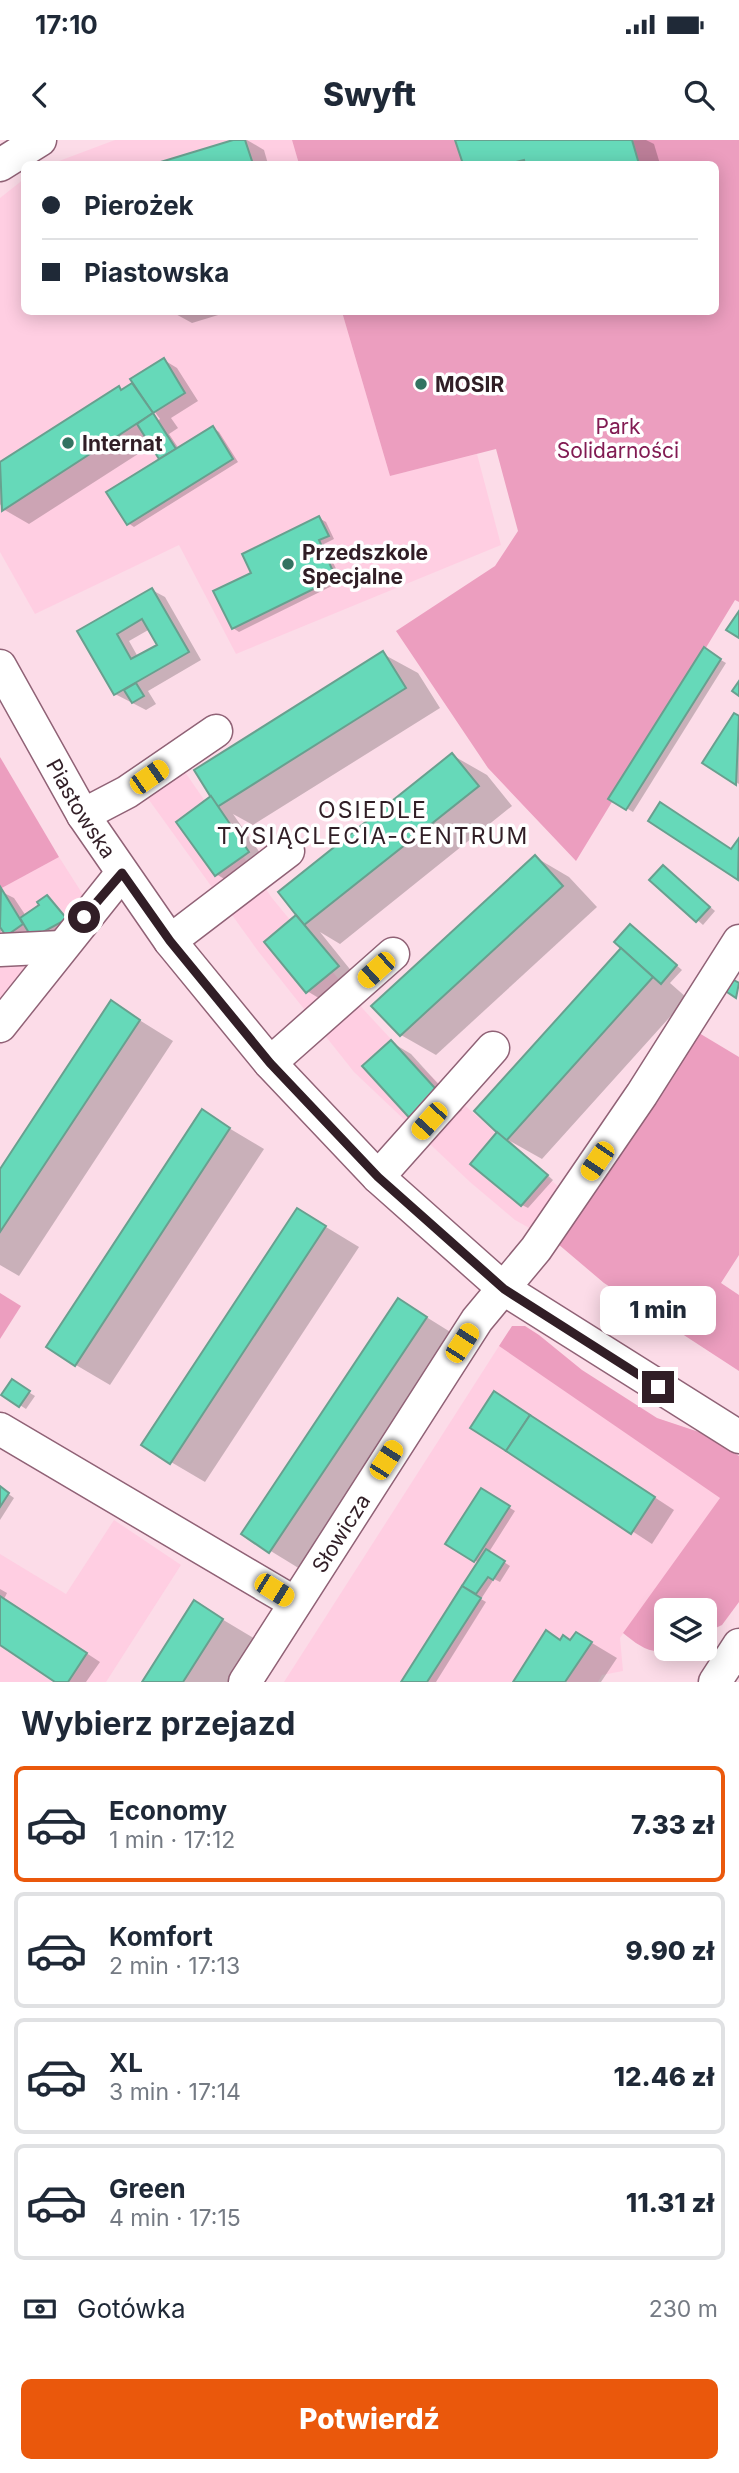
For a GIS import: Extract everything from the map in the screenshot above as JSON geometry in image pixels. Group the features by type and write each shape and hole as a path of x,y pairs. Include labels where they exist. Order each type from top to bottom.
{"street":[{"path":"0,165 40,140"},
{"name":"Piastowska","path":"0,666 83,815 170,941 270,1063 378,1177 504,1289 739,1437"},
{"path":"83,815 127,793 216,731"},
{"path":"170,941 288,851"},
{"path":"0,1026 122,873"},
{"name":"Słowicza","path":"245,1682 477,1320 536,1249 642,1094 739,941"},
{"path":"0,950 61,947"},
{"path":"270,1063 393,954"},
{"path":"378,1177 493,1048"},
{"path":"0,1429 295,1603"},
{"path":"715,1682 739,1644"}],"shaded area":[{"path":"115,140 292,140 298,161 59,161"},
{"path":"21,181 21,315 343,315 390,476 477,454 501,545 236,654 179,545 35,614 0,552 0,198"},
{"path":"169,749 272,898 364,1010 402,1051 583,1208 558,1244 515,1220 470,1182 354,1072 258,951 131,775"},
{"path":"59,857 94,912 0,1046 0,889"},
{"path":"499,1346 720,1498 620,1638 623,1671 602,1675 598,1682 284,1682"},
{"path":"114,1520 181,1565 106,1682 0,1682 0,1554 66,1594"}],"green space":[{"name":"Park Solidarności","path":"292,140 739,140 739,602 735,600 576,861 488,768 396,631 495,566 518,531 496,449 390,476 343,315 719,315 719,161 298,161"},
{"path":"0,757 59,857 0,889"},
{"path":"699,1033 739,1057 739,1255 721,1283 739,1295 739,1371 604,1283 558,1244"},
{"path":"0,1293 21,1306 0,1339"},
{"path":"512,1326 525,1326 582,1370 657,1418 699,1432 739,1456 739,1602 722,1625 717,1627 717,1598 654,1598 654,1650 634,1642 623,1633 720,1498 499,1346"}],"building":[{"path":"233,140 245,140 252,161 164,161"},
{"path":"455,140 632,140 638,161 524,160 462,161"},
{"path":"164,358 185,393 153,413 130,379"},
{"name":"Internat","path":"132,383 153,413 2,511 0,462 119,386 121,390"},
{"path":"153,413 176,449 159,459 137,424"},
{"path":"213,426 233,459 127,525 106,492"},
{"name":"Przedszkole Specjalne","path":"319,516 329,536 319,540 336,578 232,629 213,591 251,573 242,554"},
{"path":"152,588 189,652 114,695 77,631","holes":["142,619 157,645 131,659 117,634"]},
{"path":"739,611 739,638 726,630"},
{"path":"704,647 721,659 626,810 608,799"},
{"path":"383,651 406,688 217,807 194,770"},
{"path":"739,681 739,696 732,691"},
{"path":"136,683 144,696 132,703 124,690"},
{"path":"734,713 739,716 736,785 702,763"},
{"path":"452,753 479,786 304,925 278,892"},
{"path":"211,796 249,852 215,876 176,822"},
{"path":"660,802 731,849 739,838 738,880 648,821"},
{"path":"535,855 563,886 400,1036 371,1006"},
{"path":"663,865 710,907 696,922 649,880"},
{"path":"1,888 23,924 6,936 0,927"},
{"path":"47,895 67,919 32,938 20,918 39,905 37,902"},
{"path":"296,915 339,966 306,993 264,942"},
{"path":"630,924 677,965 661,984 614,942"},
{"path":"621,948 653,977 506,1141 474,1111"},
{"path":"732,979 739,983 736,998 724,990"},
{"path":"111,1000 140,1020 0,1232 0,1169"},
{"path":"391,1040 444,1098 415,1124 362,1066"},
{"path":"202,1109 230,1128 75,1366 46,1347"},
{"path":"497,1132 548,1175 521,1206 470,1164"},
{"path":"297,1208 326,1226 170,1464 141,1445"},
{"path":"398,1298 427,1317 269,1553 241,1534"},
{"path":"12,1379 30,1391 19,1407 1,1395"},
{"path":"494,1391 530,1415 506,1451 470,1428"},
{"path":"530,1415 655,1497 631,1534 506,1451"},
{"path":"0,1486 9,1493 0,1507"},
{"path":"481,1488 510,1506 474,1562 445,1544"},
{"path":"486,1549 505,1561 493,1580 488,1577 476,1594 462,1586"},
{"path":"462,1586 481,1598 427,1682 401,1682"},
{"path":"0,1596 87,1653 68,1682 55,1682 0,1645"},
{"path":"194,1600 223,1619 183,1682 142,1682"},
{"path":"546,1630 560,1640 563,1635 570,1640 576,1632 592,1642 565,1682 513,1682"}],"place":[{"name":"MOSIR","path":"421,384"},
{"name":"Internat","path":"68,443"},
{"name":"Przedszkole Specjalne","path":"288,564"}],"district":[{"name":"OSIEDLE TYSIĄCLECIA-CENTRUM","path":"373,823"}],"route":[{"path":"84,917 122,873 170,941 270,1063 378,1177 504,1289 658,1387"}]}
